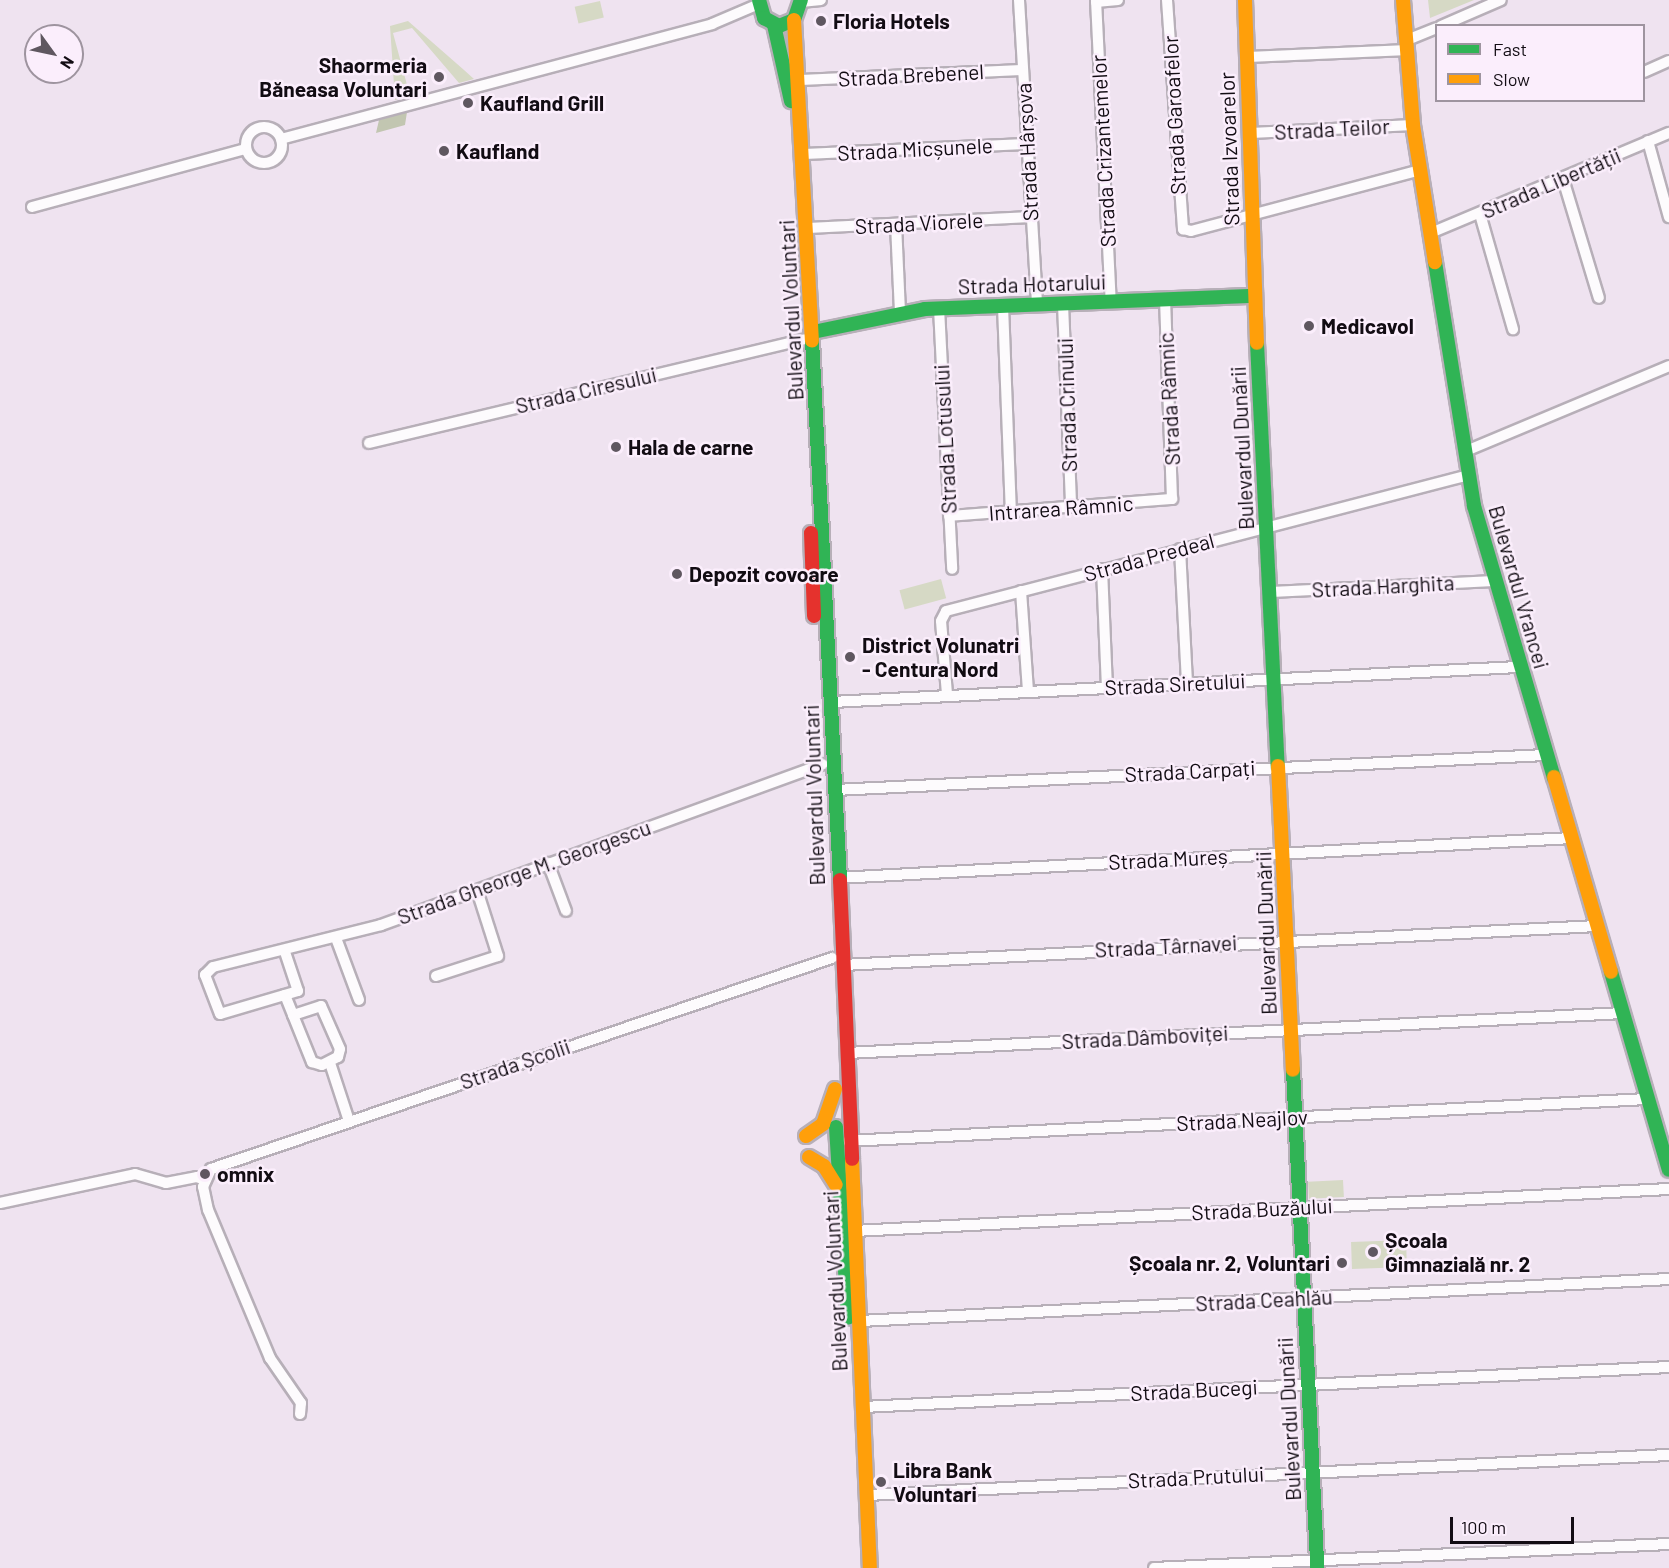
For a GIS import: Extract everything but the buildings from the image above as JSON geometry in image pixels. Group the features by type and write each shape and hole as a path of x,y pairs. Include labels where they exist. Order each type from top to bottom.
{"main road":[{"name":"Strada Izvoarelor","path":"1245,0 1255,296"},
{"name":"Bulevardul Vrancei","path":"1403,0 1413,125 1433,232 1469,475 1494,580 1519,667 1669,1170"},
{"name":"Bulevardul Voluntari","path":"801,1 794,20 800,80 808,228 808,335 823,764 837,962 847,1053 843,1142 837,1188 860,1568"},
{"name":"Bulevardul Voluntari","path":"759,2 769,22 793,115 832,702 838,878 835,1089 854,1231 870,1568"},
{"path":"769,22 794,20"},
{"name":"Strada Hotarului","path":"808,335 900,312 939,308 1255,296"},
{"name":"Bulevardul Dunării","path":"1255,296 1276,680 1286,939 1317,1563"},
{"path":"806,1136 823,1124 835,1089"},
{"path":"809,1157 824,1166 837,1188"}],"street":[{"path":"801,1 821,0"},
{"name":"Strada Hârșova","path":"1019,0 1037,305"},
{"path":"1096,1 1118,0"},
{"name":"Strada Garoafelor","path":"1167,0 1183,229 1191,231 1253,214"},
{"path":"1447,24 1501,0"},
{"name":"Strada Crizantemelor","path":"1096,1 1111,302"},
{"path":"281,139 712,24 759,2"},
{"path":"712,24 769,22"},
{"path":"1248,57 1407,45 1435,29"},
{"path":"1645,72 1669,61"},
{"name":"Strada Brebenel","path":"800,80 1022,70"},
{"name":"Strada Teilor","path":"1251,133 1413,125"},
{"path":"259,127 270,127 281,139 282,150 269,162 255,161 246,148 247,138 259,127"},
{"name":"Strada Libertății","path":"1433,232 1669,133"},
{"path":"1648,141 1669,217"},
{"name":"Strada Micșunele","path":"804,154 1026,144"},
{"path":"32,207 246,148"},
{"path":"1253,214 1420,170"},
{"path":"1563,179 1599,298"},
{"path":"1480,214 1513,329"},
{"name":"Strada Viorele","path":"808,228 1031,217"},
{"path":"896,224 900,312"},
{"name":"Strada Râmnic","path":"1165,299 1172,499"},
{"name":"Strada Crinului","path":"1063,304 1071,507"},
{"path":"1003,306 1011,511"},
{"name":"Strada Lotusului","path":"939,308 952,569"},
{"name":"Strada Ciresului","path":"369,443 808,335"},
{"path":"1466,451 1669,366"},
{"name":"Strada Predeal","path":"947,694 942,615 1021,591 1469,475"},
{"name":"Intrarea Râmnic","path":"949,516 1172,499"},
{"path":"1180,549 1187,683"},
{"path":"1102,570 1107,687"},
{"name":"Strada Harghita","path":"1271,592 1494,580"},
{"path":"1021,591 1028,691"},
{"name":"Strada Siretului","path":"832,702 947,694 1519,667"},
{"name":"Strada Carpați","path":"835,790 1546,754"},
{"name":"Strada Gheorge M. Georgescu","path":"285,995 222,1015 205,975 221,965 285,952 336,938 477,890 823,764"},
{"name":"Strada Mureș","path":"838,878 1571,838"},
{"path":"548,863 566,911"},
{"path":"436,976 498,956 477,890"},
{"name":"Strada Târnavei","path":"837,962 1597,926"},
{"path":"336,938 359,1000"},
{"path":"285,952 298,991 285,995 293,1015 312,1062 322,1065 338,1057 340,1049 321,1006 293,1015"},
{"name":"Strada Școlii","path":"205,1180 211,1169 224,1164 837,962"},
{"name":"Strada Dâmboviței","path":"847,1053 1624,1013"},
{"path":"331,1066 349,1121"},
{"name":"Strada Neajlov","path":"843,1142 1648,1099"},
{"path":"0,1203 135,1174 166,1183 197,1177 205,1180 208,1210 270,1358 301,1403 300,1414"},
{"name":"Strada Buzăului","path":"854,1231 1669,1189"},
{"name":"Strada Ceahlău","path":"860,1321 1669,1279"},
{"name":"Strada Bucegi","path":"863,1407 1669,1367"},
{"name":"Strada Prutului","path":"867,1495 1669,1455"},
{"path":"1154,1568 1317,1563 1669,1544"}],"green space":[{"path":"1428,0 1474,0 1430,18"},
{"path":"600,1 604,18 578,23 575,7"},
{"path":"408,21 474,79 459,83 412,28 393,33 410,96 395,100 390,26"},
{"path":"407,112 405,125 376,133 379,120"},
{"path":"941,579 946,598 905,609 899,590"},
{"path":"1343,1180 1344,1197 1309,1199 1308,1182"},
{"path":"1406,1240 1407,1267 1352,1269 1351,1242"}],"traffic: fast":[{"path":"759,0 764,18 779,26 794,20 801,0"},
{"path":"774,25 791,101"},
{"path":"1435,262 1474,506 1554,777"},
{"path":"813,332 925,309 1255,296"},
{"path":"812,340 840,880"},
{"path":"1257,343 1278,766"},
{"path":"1611,972 1669,1170"},
{"path":"1293,1070 1317,1568"},
{"path":"836,1127 848,1318"}],"traffic: slow":[{"path":"1245,0 1257,343"},
{"path":"1403,0 1413,125 1435,262"},
{"path":"794,20 812,340"},
{"path":"1278,766 1293,1070"},
{"path":"1554,777 1611,972"},
{"path":"806,1136 823,1124 835,1089"},
{"path":"809,1157 824,1166 836,1185"},
{"path":"852,1159 870,1568"}],"traffic: jam":[{"path":"811,533 814,616"},
{"path":"840,880 852,1159"}],"place":[{"name":"Floria Hotels","path":"821,21"},
{"name":"Shaormeria Băneasa Voluntari","path":"439,77"},
{"name":"Kaufland Grill","path":"468,103"},
{"name":"Kaufland","path":"444,151"},
{"name":"Medicavol","path":"1309,326"},
{"name":"Hala de carne","path":"616,447"},
{"name":"Depozit covoare","path":"677,574"},
{"name":"District Volunatri - Centura Nord","path":"850,657"},
{"name":"omnix","path":"205,1174"},
{"name":"Școala Gimnazială nr. 2","path":"1373,1252"},
{"name":"Școala nr. 2, Voluntari","path":"1342,1263"},
{"name":"Libra Bank Voluntari","path":"881,1482"}]}
